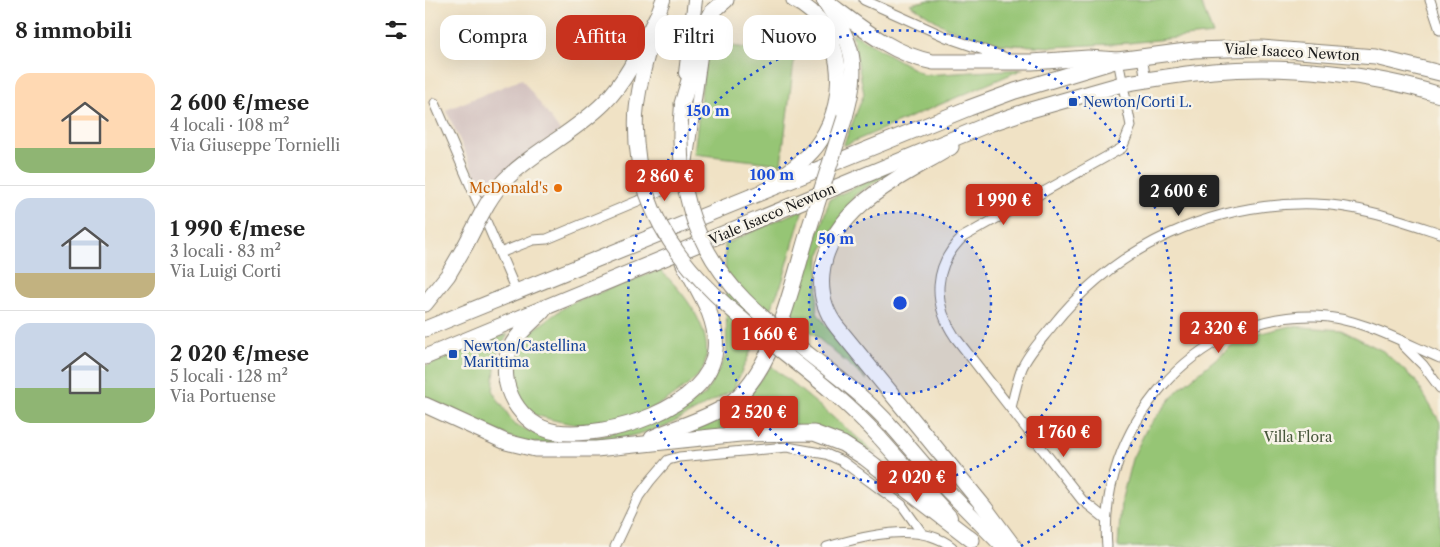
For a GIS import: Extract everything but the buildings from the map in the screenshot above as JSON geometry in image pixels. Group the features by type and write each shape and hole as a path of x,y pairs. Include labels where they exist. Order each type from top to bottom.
{"main road":[{"path":"657,15 663,0"},
{"path":"695,0 679,140 682,176 695,224 712,258 744,299 860,395 893,428 941,485 1003,547"},
{"path":"682,104 706,23 712,12 726,0"},
{"path":"753,197 813,151 824,136 835,107 839,77 831,41 814,14 794,0"},
{"path":"824,0 881,41 919,59 962,63 1032,62 1088,58 1118,60"},
{"path":"642,443 725,407 746,390 767,357 845,117 853,79 851,49 847,36 824,0"},
{"path":"425,304 448,276 487,205 505,180 583,121 616,90 635,62 655,20"},
{"path":"549,305 517,336 509,350 506,364 506,381 518,409 535,424 556,432 600,430 629,424 657,414 694,390 704,380 713,360 715,335 706,307 683,262 670,243 653,208 643,177 637,146 638,96 655,24"},
{"name":"Viale Isacco Newton","path":"425,329 969,108 1039,83 1118,60 1217,48 1261,48 1383,58 1440,72"},
{"name":"Viale Isacco Newton","path":"425,357 989,124 1027,111 1122,84 1215,71 1296,71 1386,81 1440,95"},
{"path":"989,124 873,195 855,209 841,224 832,241 824,262 821,284 825,308 833,322 985,508 1014,547"},
{"path":"683,262 729,309 841,399 976,543"},
{"path":"425,405 506,442 535,449 596,449 642,443 801,432 825,436 843,444 874,464 976,543"}],"street":[{"path":"864,0 912,23 985,52 1032,62"},
{"path":"1430,0 1440,30"},
{"path":"1142,57 1146,81"},
{"path":"500,253 533,240 547,239 683,182 686,176 702,60"},
{"path":"1106,519 1082,500 947,324 939,297 939,280 942,265 955,245 971,231 1122,148 1131,126 1118,60"},
{"path":"435,103 517,293"},
{"path":"1011,408 1026,361 1064,312 1113,265 1165,235 1237,212 1297,204 1349,208 1440,233"},
{"path":"1107,547 1106,519 1115,474 1134,425 1163,384 1205,348 1235,333 1265,322 1301,316 1345,320 1440,358"},
{"path":"1397,340 1423,365 1440,388"},
{"path":"615,547 639,496 668,460 679,457 787,448 817,452 842,461 902,505 922,534"},
{"path":"827,547 874,536 922,534 939,538 952,547"}],"shaded area":[{"path":"522,79 560,131 502,175 484,194 446,110"}],"green space":[{"path":"930,0 1200,0 1213,34 1129,43 1053,47 997,44 947,28 910,4"},
{"path":"852,33 924,75 1023,69 843,146 864,94"},
{"path":"733,46 743,48 743,60 794,60 781,164 694,154 705,60 733,60"},
{"path":"900,166 855,195 819,255 817,313 867,380 790,314 830,199"},
{"path":"803,209 782,283 733,390 665,427 619,439 570,446 521,442 425,397 425,366 508,334 496,356 493,392 515,425 551,440 599,437 660,420 705,395 727,354 725,244"},
{"path":"660,270 687,301 701,326 706,353 702,371 685,387 656,406 631,418 613,423 595,425 575,424 526,412 510,386 513,355 532,331 569,304"},
{"name":"Villa Flora","path":"1290,326 1341,330 1383,351 1415,380 1440,422 1440,537 1435,547 1118,547 1121,502 1132,459 1147,428 1178,390 1241,338"},
{"path":"771,366 877,454 853,443 798,426 679,435 723,418 750,392"}],"place":[{"name":"Newton/Corti L.","path":"1073,102"},
{"name":"McDonald's","path":"558,188"},
{"name":"Newton/Castellina Marittima","path":"453,354"}]}
